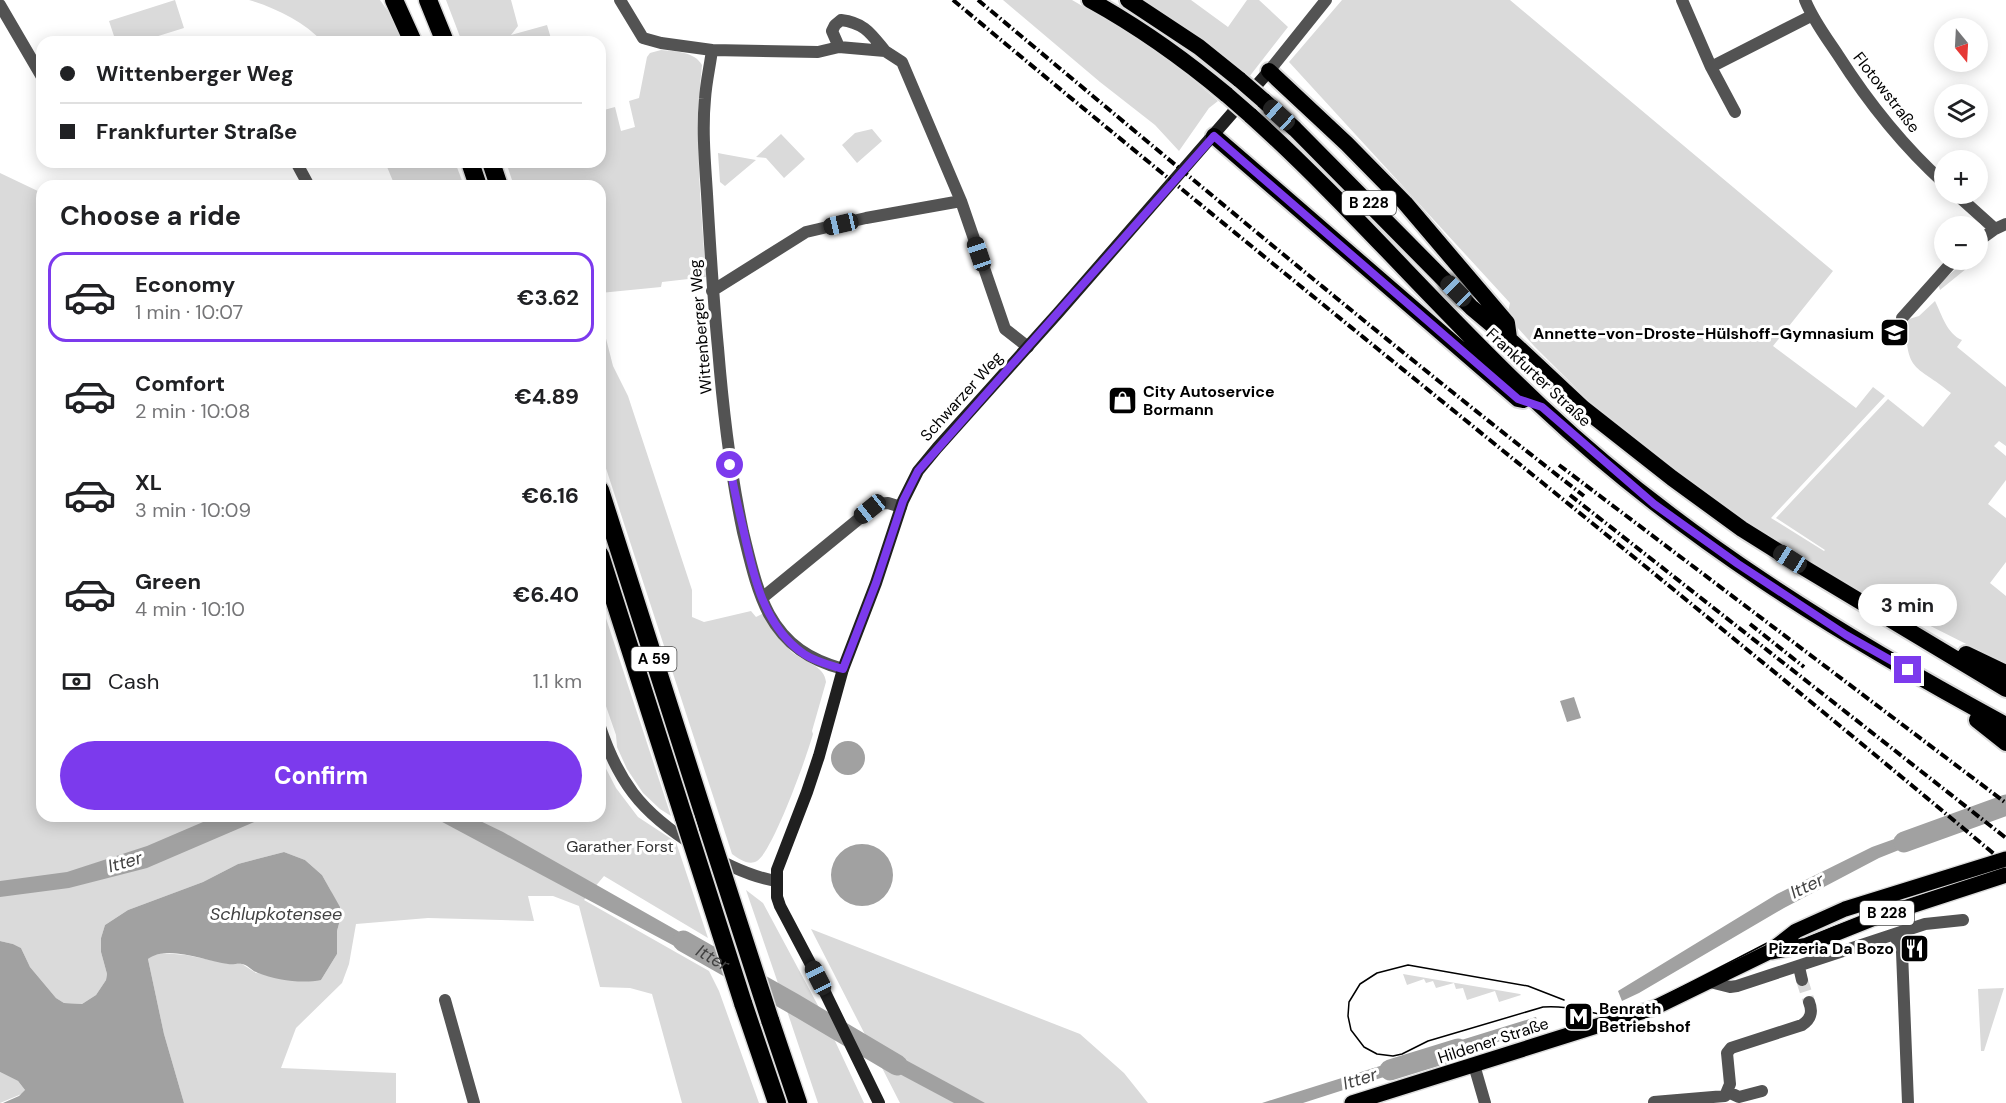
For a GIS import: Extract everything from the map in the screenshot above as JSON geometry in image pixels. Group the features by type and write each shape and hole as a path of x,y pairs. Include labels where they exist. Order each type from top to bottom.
{"highway":[{"path":"394,0 410,36"},
{"path":"407,0 422,36"},
{"path":"428,0 443,36"},
{"name":"Frankfurter Straße","path":"1090,0 1173,52 1250,115 1282,144 1456,323 1542,407 1654,504 1738,564 1846,635 2006,725"},
{"name":"Frankfurter Straße","path":"1128,0 1199,47 1263,100 1295,129 1473,308 1583,408 1672,478 1742,529 1887,618"},
{"path":"1269,71 1347,144 1405,203 1507,323 1509,339"},
{"path":"1214,136 1518,399 1542,407"},
{"name":"A 59","path":"606,509 798,1103"},
{"name":"A 59","path":"606,574 777,1103"},
{"path":"1887,618 2006,689"},
{"name":"B 228","path":"1887,618 1918,627 1960,651 2006,673"},
{"path":"1970,706 1976,719 2006,743"}],"main road":[{"name":"Schwarzer Weg","path":"776,881 780,859 819,756 843,669 876,583 901,507 918,471 1269,71"},
{"name":"Hildener Straße","path":"1352,1103 1654,1008 1769,952 1796,931 1845,909 2006,859"},
{"name":"Hildener Straße","path":"1769,952 1807,945 1905,907 2006,875"},
{"path":"776,881 780,906 879,1103"}],"street":[{"path":"620,0 643,38 661,43 712,50 818,52 840,47 885,51"},
{"path":"1269,71 1326,0"},
{"path":"1682,0 1711,67 1735,112"},
{"name":"Flotowstraße","path":"1805,0 1811,16 1864,95 1934,174"},
{"path":"0,5 36,67"},
{"path":"1711,67 1811,16"},
{"path":"840,47 832,31 835,25 841,20 854,21 864,27 885,51 902,62 962,201 1005,329 1028,347"},
{"name":"Wittenberger Weg","path":"712,50 705,100 706,177 712,291 732,483 750,564 770,615 784,635 805,654 843,669"},
{"path":"712,291 806,232 866,218 962,201"},
{"path":"1970,204 2001,226 1988,235"},
{"path":"1902,318 1944,270"},
{"path":"762,598 877,504 888,503 901,507"},
{"path":"606,743 626,783 640,801 664,824 703,851 749,874 776,881"},
{"path":"1710,982 1730,987 1737,986 1925,924 1963,920"},
{"path":"1893,935 1899,942 1902,952 1908,1103"},
{"path":"1798,967 1802,980"},
{"path":"445,1000 474,1103"},
{"path":"1654,1102 1721,1097 1728,1092 1730,1084 1727,1053 1731,1048 1802,1025 1811,1013 1809,1002"},
{"path":"1474,1065 1485,1103"},
{"path":"1728,1092 1739,1096 1762,1091"}],"green space":[{"path":"175,0 184,28 158,36 114,36 109,21"},
{"path":"249,0 380,0 406,36 316,36 289,16"},
{"path":"446,0 511,0 518,26 511,35 547,25 550,36 460,36"},
{"path":"1003,0 1072,0 1143,41 1218,101 1209,108 1179,151 1155,125"},
{"path":"1142,0 1191,0 1228,27 1247,0 1259,0 1288,27 1249,77"},
{"path":"1342,0 1510,0 1833,271 1773,346 1856,408 1873,387 1885,396 1771,518 1824,551 1776,518 1888,399 1923,427 1951,393 1915,366 1908,351 1906,321 1919,316 1935,301 1949,329 1962,340 1957,347 2006,387 2006,446 1999,441 1994,446 2006,456 2006,480 1988,504 2006,518 2006,562 1990,583 2006,596 2006,664 1839,580 1747,521 1669,466 1592,404 1535,347 1507,316 1510,303 1289,62"},
{"path":"661,50 678,52 695,57 702,65 698,145 706,277 662,282 661,287 606,292 606,180 512,180 508,168 606,168 606,109 615,107 621,131 635,127 629,101 639,98 647,57 650,53"},
{"path":"872,129 882,141 857,163 842,145 855,133"},
{"path":"781,134 805,159 784,178 766,158 756,157"},
{"path":"718,153 756,160 725,186 720,182"},
{"path":"388,168 457,168 462,180 392,180"},
{"name":"Garather Forst","path":"0,173 36,190 36,822 606,822 606,769 616,788 638,817 676,842 708,938 604,876 584,900 709,971 719,991 759,1103 682,1103 652,994 630,988 600,987 579,906 553,896 528,896 534,921 428,918 356,924 349,964 342,983 296,1028 281,1068 396,1073 396,1103 184,1103 164,1034 148,959 162,953 186,955 230,964 242,964 256,973 321,980 337,954 337,931 340,920 331,891 322,875 305,860 284,852 238,864 203,882 128,910 105,925 101,938 101,952 107,974 106,980 96,995 82,1004 64,1003 56,998 30,967 21,948 0,941"},
{"path":"1955,270 1965,270 1940,290 1938,284"},
{"path":"606,339 613,366 628,396 692,590 692,617 704,622 751,611 756,617 764,613 792,652 818,668 825,676 826,682 813,734 797,781 772,840 757,861 751,863 732,854 606,468"},
{"path":"606,618 671,816 643,793 627,769 617,747 616,735 606,706"},
{"path":"746,890 763,903 822,1013 781,992"},
{"path":"811,929 1080,1034 1124,1073 1148,1103 900,1103"},
{"path":"1403,974 1520,994 1521,995 1499,1002 1495,991 1467,1000 1463,988 1456,989 1454,983 1436,988 1433,981 1426,983 1424,979 1407,985"},
{"path":"2004,988 1984,1051 1981,1051 1978,989"},
{"path":"785,1005 829,1028 864,1103 818,1103"},
{"path":"0,1072 18,1081 25,1090 24,1093 0,1103"}],"water":[{"path":"1574,697 1581,718 1567,722 1560,701"},
{"path":"848,741 860,746 865,758 860,770 848,775 836,770 831,758 836,746"},
{"path":"203,822 254,822 147,868 69,888 0,897 0,881 67,872 147,846"},
{"path":"442,822 482,822 503,832 706,947 710,965"},
{"path":"1925,828 1934,836 1879,858 1784,908 1622,1001 1618,991 1777,894 1872,847"},
{"path":"862,844 884,853 893,875 884,897 862,906 840,897 831,875 840,853"},
{"name":"Schlupkotensee","path":"284,852 305,860 322,875 340,907 337,954 321,980 306,982 273,978 242,964 228,964 176,953 165,953 148,959 164,1034 184,1103 3,1103 19,1096 25,1090 18,1081 0,1072 0,941 21,948 30,967 56,998 64,1003 82,1004 96,995 106,980 107,974 101,952 101,938 105,925 128,910 203,882 238,864"},
{"path":"781,992 822,1013 829,1028 785,1005"},
{"path":"1536,1017 1540,1029 1432,1062 1429,1050"},
{"path":"867,1039 985,1103 954,1103 879,1063"},
{"path":"1415,1055 1418,1066 1303,1103 1262,1103"}],"waterway":[{"name":"Itter","path":"1904,842 2006,805"},
{"name":"Itter","path":"683,941 897,1065"},
{"name":"Itter","path":"1390,1070 1458,1049"}],"tunnel":[{"path":"1802,980 1809,1002"}],"tram line":[{"path":"1564,1000 1528,986 1408,965 1377,973 1360,984 1349,1002 1348,1016 1351,1030 1364,1047 1377,1054 1393,1056 1428,1041 1543,1007 1568,1008 1617,1017 1648,1015 1689,997 1782,949 1837,926 1921,896 2006,870"},
{"path":"1628,1010 1649,1004 1769,942 1830,920"}],"railway":[{"path":"953,0 2006,864"},
{"path":"978,0 1354,313 1584,496"},
{"path":"1559,465 2006,803"},
{"path":"1570,495 2006,838"},
{"path":"1750,624 1804,667"}],"place":[{"name":"Annette-von-Droste-Hülshoff-Gymnasium","path":"1895,333"},
{"name":"City Autoservice Bormann","path":"1122,400"},
{"name":"Pizzeria Da Bozo","path":"1915,948"},
{"name":"Benrath Betriebshof","path":"1578,1017"}],"route":[{"path":"730,465 750,564 770,615 784,635 805,654 843,669 876,583 903,501 918,471 1214,136 1518,399 1542,407 1654,504 1738,564 1846,635 1908,670"}]}
